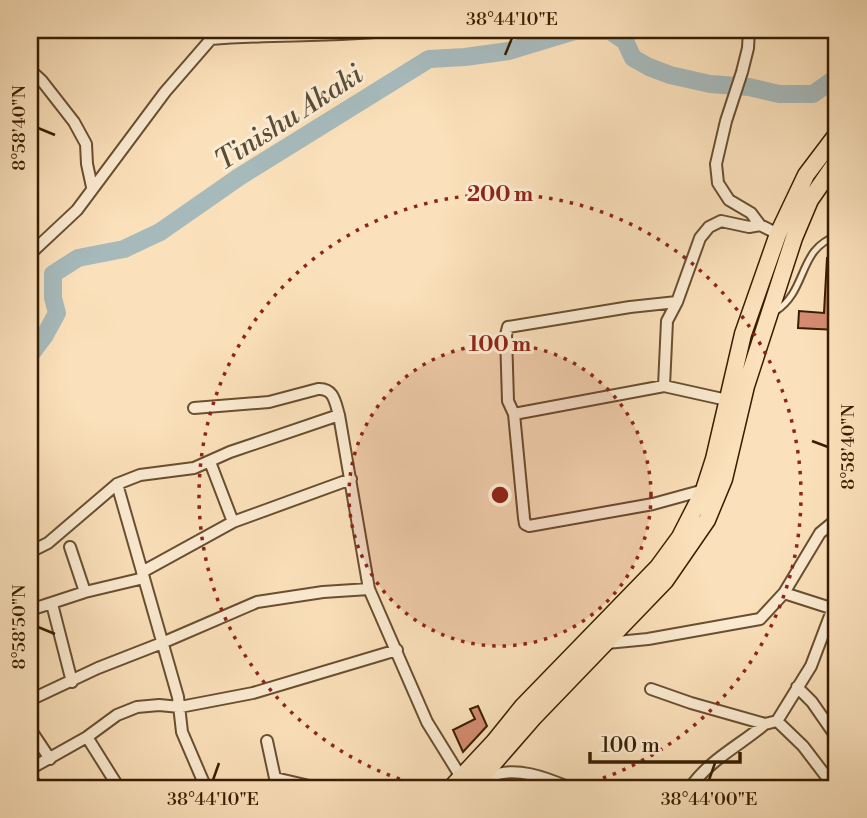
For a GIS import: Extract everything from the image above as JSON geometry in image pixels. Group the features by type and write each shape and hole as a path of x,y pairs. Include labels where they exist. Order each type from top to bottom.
{"main road":[{"path":"461,784 523,706 658,567 680,537 704,489 714,459 743,334 778,234 806,175 837,134"},
{"path":"461,784 488,775 533,718 665,581 707,520 724,479 746,386 768,316 810,200 837,161"}],"street":[{"path":"30,254 77,210 165,92 213,34 316,37 398,30"},
{"path":"749,30 748,48 716,164 718,183 729,200 751,213 761,225 778,234"},
{"path":"30,70 43,81 74,122 86,144 92,187"},
{"path":"664,386 667,321 677,302 700,238 709,227 721,221 749,227 761,225"},
{"path":"677,302 508,327 508,401 514,414 525,524 529,526 653,504 704,489"},
{"path":"514,414 664,386 727,400"},
{"path":"194,408 258,404 326,388 331,391 339,415 369,589 427,722 461,784"},
{"path":"30,552 48,543 117,484 140,475 194,468 230,452 339,415"},
{"path":"210,462 233,522"},
{"path":"30,610 143,575 233,522 351,479"},
{"path":"117,484 180,707 182,732 206,788"},
{"path":"595,631 607,643 648,639 760,620 784,593 820,533 834,525"},
{"path":"70,547 85,592"},
{"path":"30,700 98,668 257,602 323,592 369,589"},
{"path":"690,788 699,774 715,760 771,723 811,666 835,609 784,593"},
{"path":"52,604 72,682"},
{"path":"30,769 87,737 117,715 136,707 180,707 253,693 397,650"},
{"path":"797,687 812,702 837,738"},
{"path":"651,689 691,703 771,723 803,746 835,788"},
{"path":"30,729 50,759"},
{"path":"87,737 119,788"},
{"path":"267,741 275,778 318,788"},
{"path":"498,788 488,775 509,772 552,780 570,788"},
{"path":"30,775 37,788"}],"lane":[{"path":"768,316 791,299 815,249 825,240 837,236"}],"building":[{"path":"827,258 837,258 837,330 798,328 799,311 824,313"},
{"path":"478,706 487,726 463,752 453,730 475,719 470,709"}],"waterway":[{"name":"Tinishu Akaki","path":"30,355 57,313 53,298 53,274 78,258 124,249 160,232 239,177 429,59 509,51 575,31 610,31 625,41 633,58 649,67 710,84 749,87 779,94 813,94 837,77"}]}
